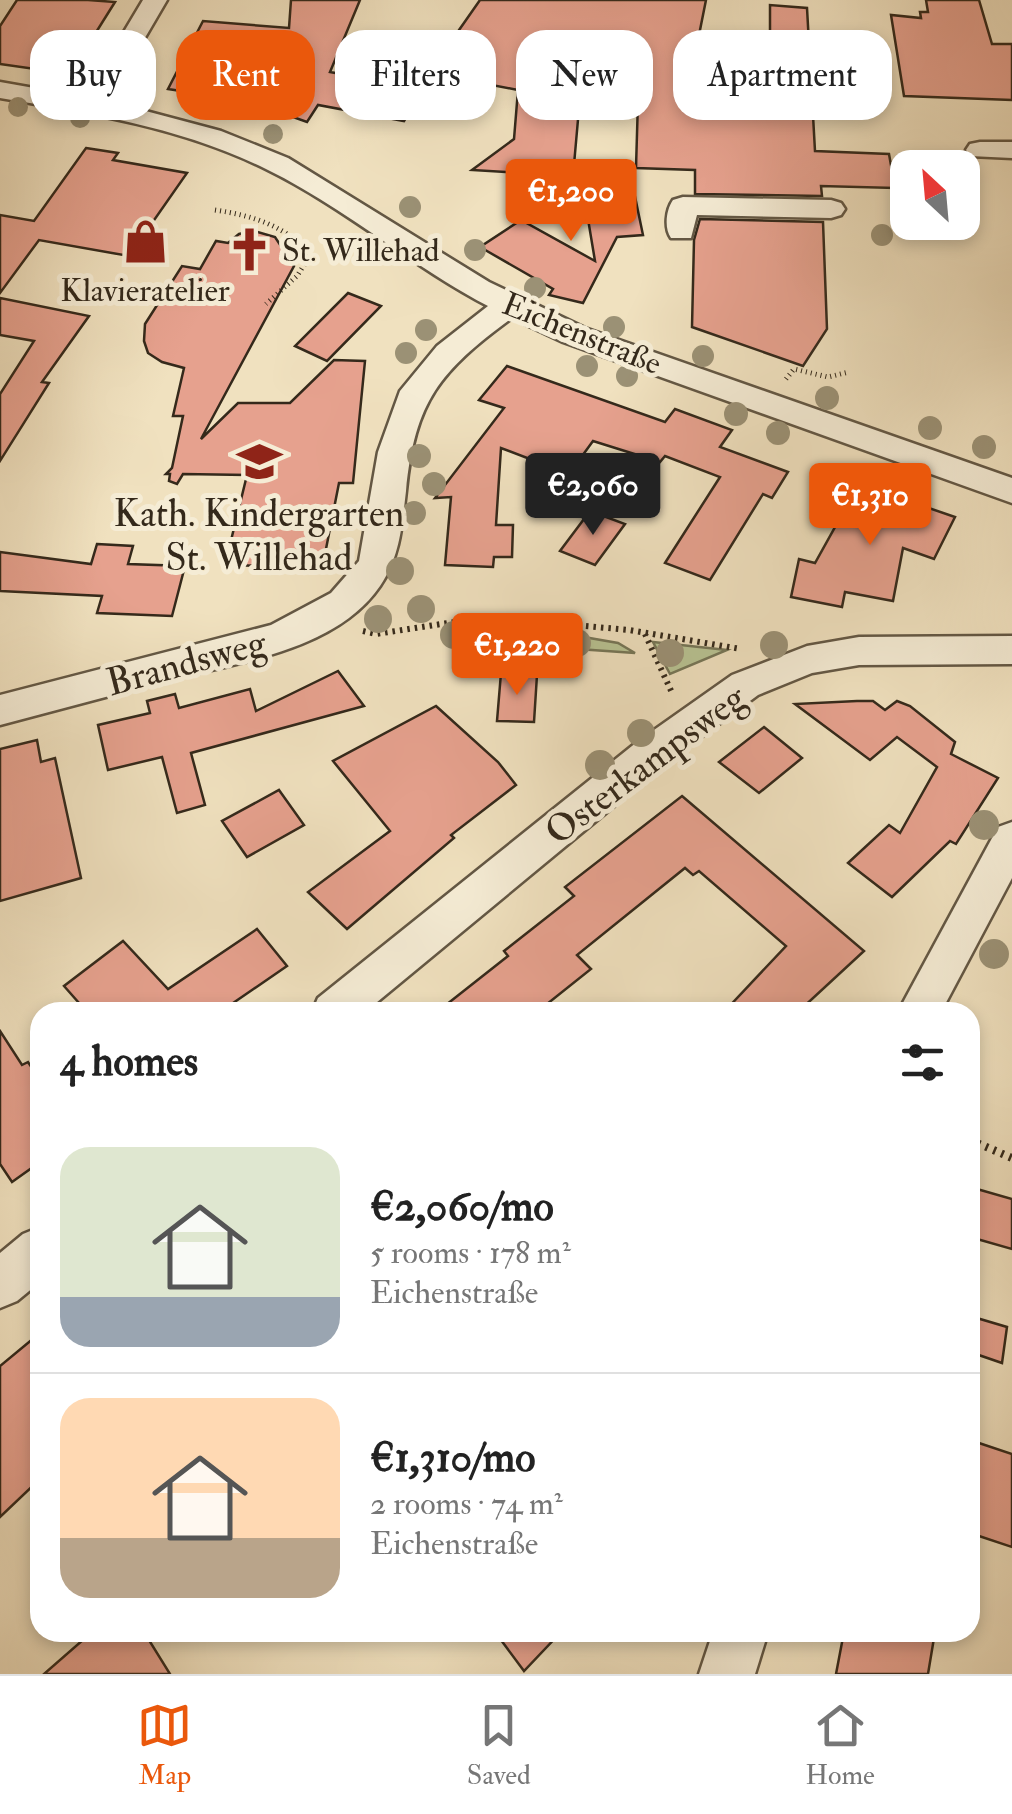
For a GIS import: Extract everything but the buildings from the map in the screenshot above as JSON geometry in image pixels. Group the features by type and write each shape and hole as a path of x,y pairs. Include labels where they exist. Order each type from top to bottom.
{"street":[{"path":"136,30 154,0"},
{"name":"Eichenstraße","path":"0,90 30,95"},
{"name":"Eichenstraße","path":"149,120 220,140 276,163 509,306 574,335 1012,491"},
{"path":"980,150 1012,150"},
{"path":"682,232 683,206 832,209"},
{"name":"Brandsweg","path":"0,710 262,642 317,622 361,587 382,546 386,484 397,438 416,389 442,359 509,306"},
{"name":"Osterkampsweg","path":"344,1002 687,726 744,685 807,660 859,651 1012,650"},
{"path":"924,1002 1012,839"},
{"path":"0,1284 30,1259"},
{"path":"727,1674 738,1642"}],"path":[{"path":"215,210 260,217 290,231 311,254 296,276 266,304"},
{"path":"767,403 794,368 828,378 849,372"},
{"path":"317,622 376,634 487,617 644,633 807,660"},
{"path":"644,633 687,726"},
{"path":"980,1144 1012,1158"}],"green space":[{"path":"523,626 523,645 447,642 447,631"},
{"path":"538,629 618,643 635,653 535,646"},
{"path":"653,642 727,650 670,674"}],"place":[{"name":"Klavieratelier","path":"145,242"},
{"name":"St. Willehad","path":"249,250"},
{"name":"Kath. Kindergarten St. Willehad","path":"259,461"}]}
